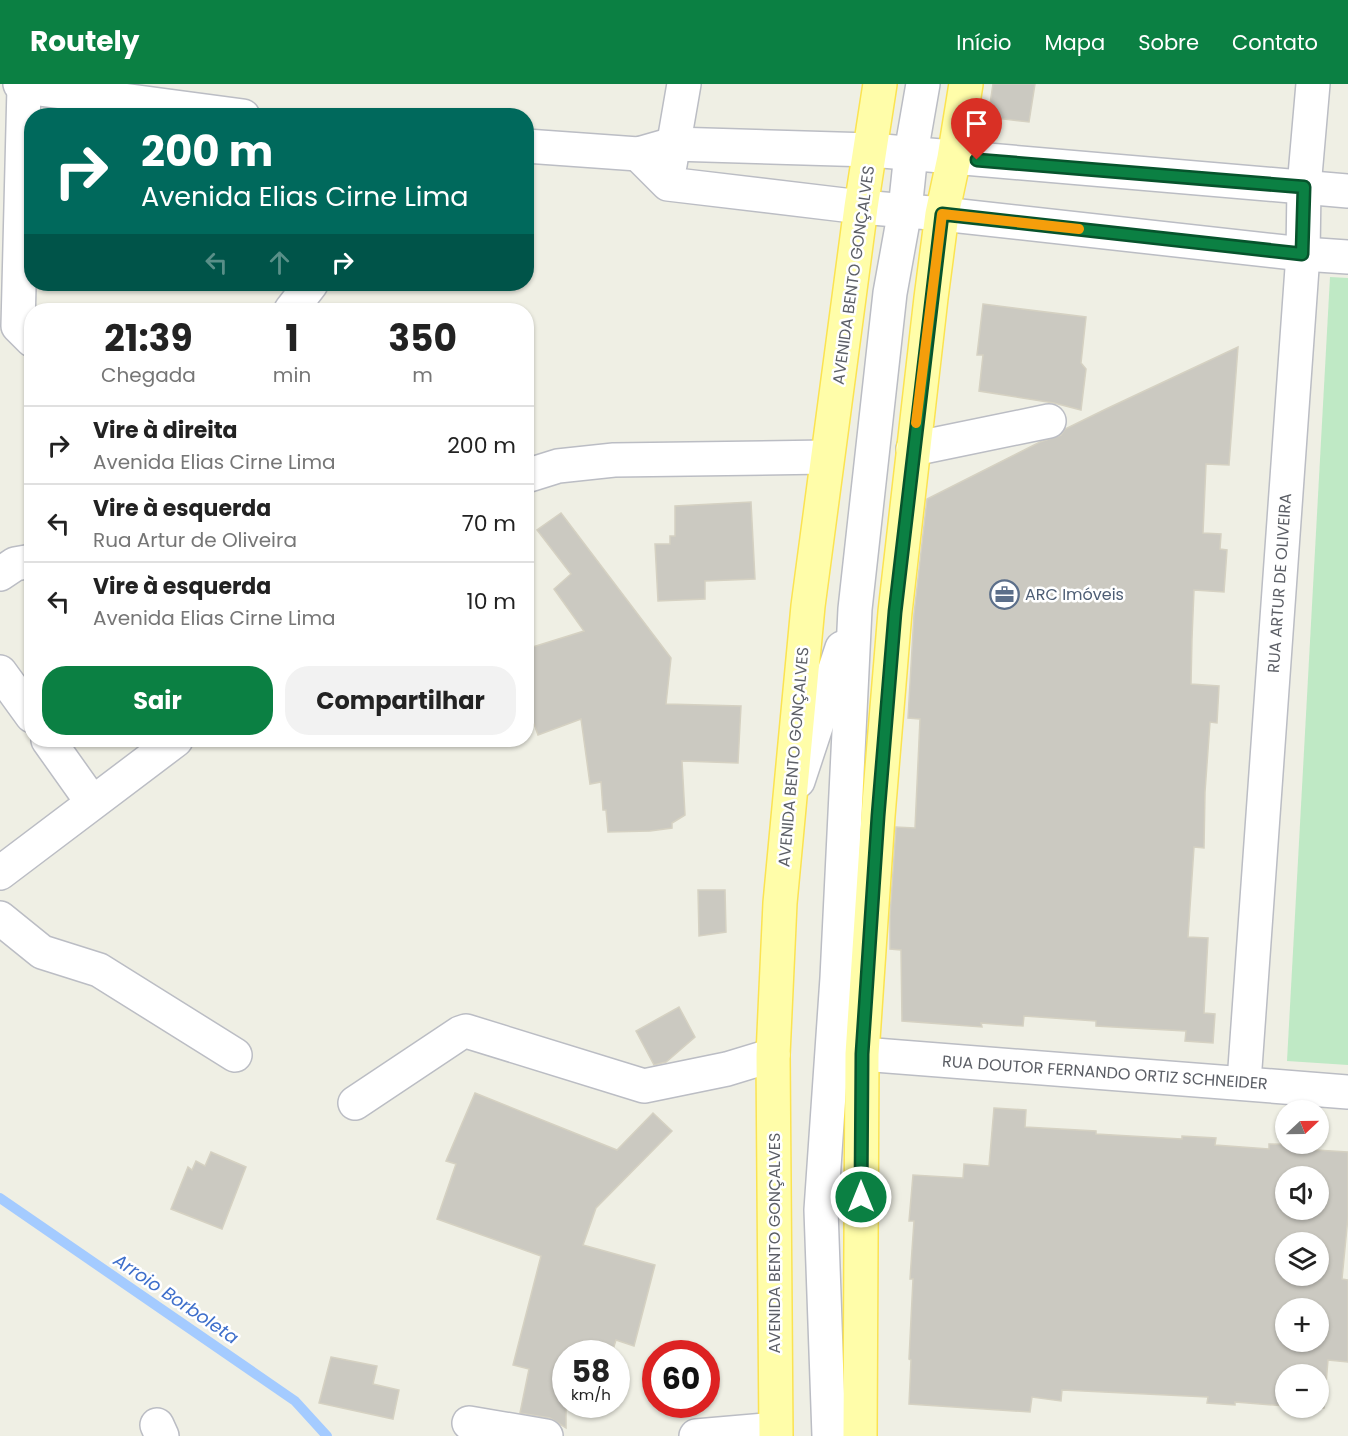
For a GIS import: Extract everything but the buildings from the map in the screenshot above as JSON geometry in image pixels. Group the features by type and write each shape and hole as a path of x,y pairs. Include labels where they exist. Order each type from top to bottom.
{"main road":[{"name":"AVENIDA BENTO GONÇALVES","path":"775,1433 773,1055 780,903 808,606 861,207 880,84"},
{"path":"860,1436 862,1054 878,816 895,612 913,449 942,214 966,84"}],"street":[{"path":"668,184 684,84"},
{"path":"829,1436 821,1210 837,978 855,609 890,293 905,210 911,153 923,84"},
{"name":"RUA ARTUR DE OLIVEIRA","path":"1244,1082 1302,254 1304,187 1313,84"},
{"path":"24,332 18,326 22,85 186,108"},
{"path":"534,147 638,154 673,144 871,150 1348,191"},
{"path":"638,154 668,184 1302,254 1348,256"},
{"path":"913,449 1049,421"},
{"path":"534,474 558,466 614,460 828,458"},
{"path":"0,574 15,564 24,562"},
{"path":"787,815 855,609"},
{"path":"855,609 878,816"},
{"path":"0,672 24,705"},
{"path":"53,747 92,802"},
{"path":"0,873 167,747"},
{"path":"0,918 42,952 99,970 235,1055"},
{"path":"355,1103 466,1031 644,1086 727,1068 773,1055"},
{"name":"RUA DOUTOR FERNANDO ORTIZ SCHNEIDER","path":"862,1054 1244,1082 1348,1092"},
{"path":"469,1423 546,1436"},
{"path":"696,1436 775,1433"}],"green space":[{"path":"1330,277 1348,278 1348,1065 1287,1061"}],"waterway":[{"name":"Arroio Borboleta","path":"0,1198 295,1401 327,1436"}],"slow traffic":[{"path":"916,423 942,214 1079,229"}],"place":[{"name":"ARC Imóveis","path":"1004,594"}],"route":[{"path":"861,1197 862,1054 878,816 895,612 942,214 1302,254 1304,187 977,160"}]}
